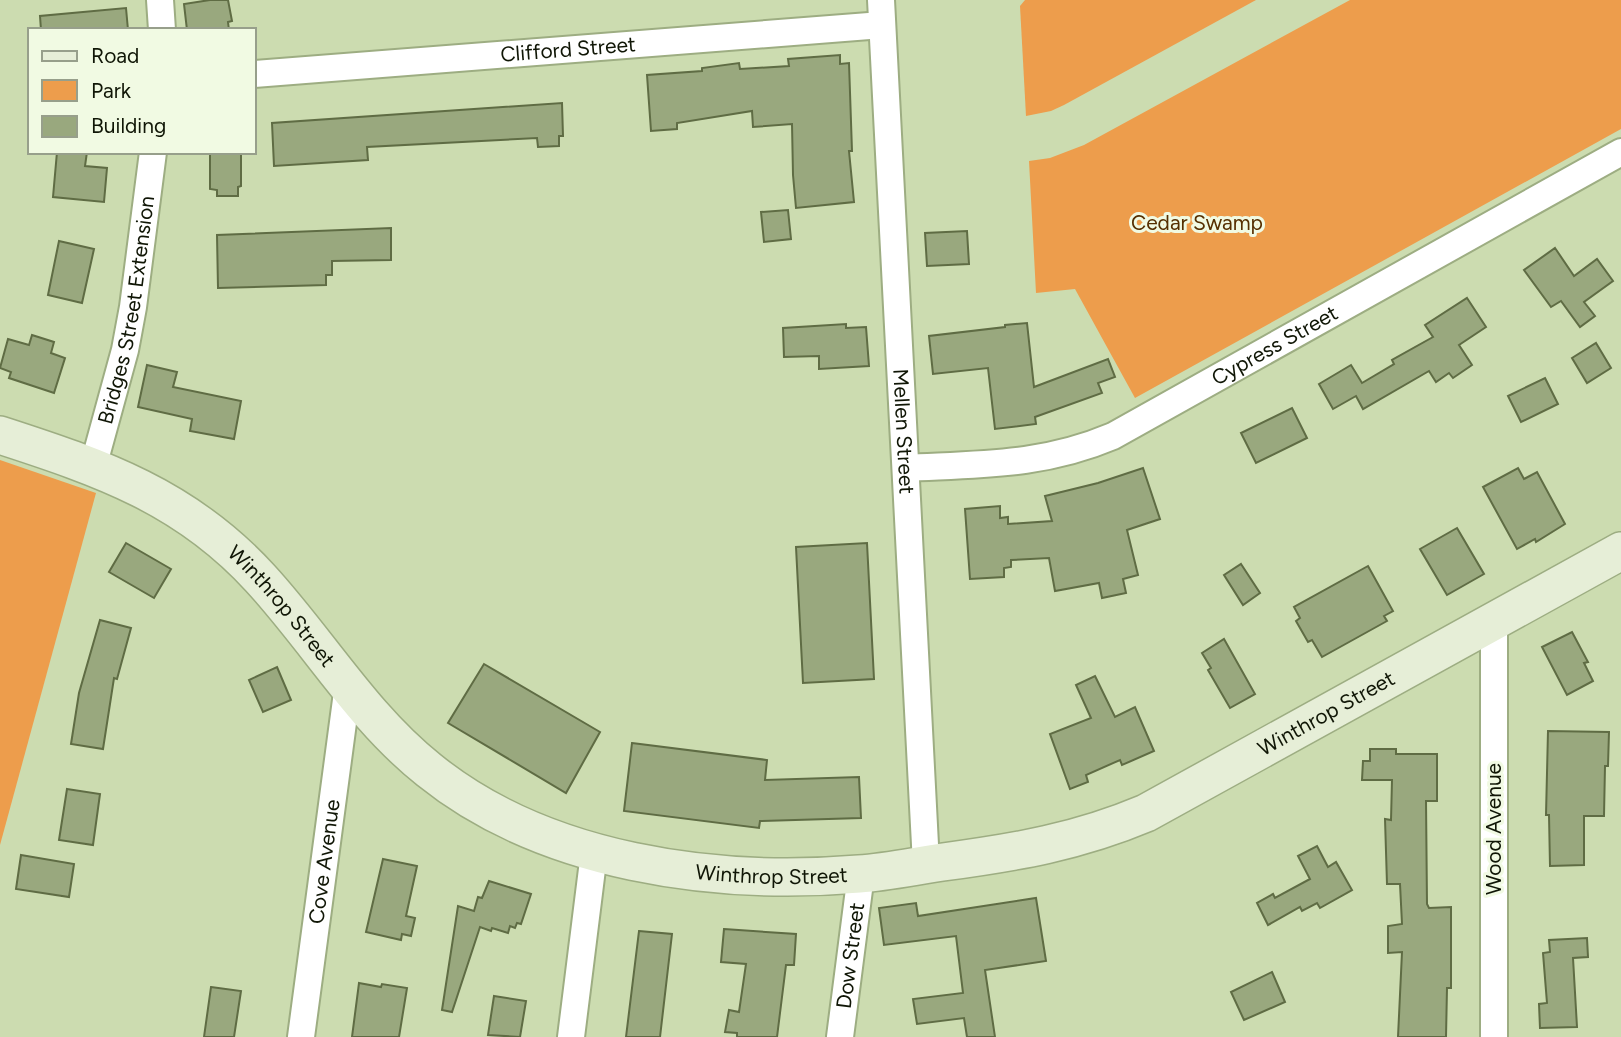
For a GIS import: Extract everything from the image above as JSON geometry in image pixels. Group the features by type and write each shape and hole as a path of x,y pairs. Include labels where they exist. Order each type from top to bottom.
{"street":[{"path":"160,0 162,28"},
{"name":"Clifford Street","path":"256,74 882,12"},
{"name":"Mellen Street","path":"882,12 926,864"},
{"name":"Cypress Street","path":"906,468 1023,462 1082,450 1113,436 1621,152"},
{"name":"Bridges Street Extension","path":"93,467 134,307 153,154"},
{"name":"Winthrop Street","path":"0,435 93,467 149,491 209,530 260,578 400,745 465,796 508,822 594,853 730,874 799,877 861,874 1029,850 1108,829 1146,813 1621,551"},
{"name":"Wood Avenue","path":"1494,621 1494,1037"},
{"name":"Cove Avenue","path":"301,1037 348,685"},
{"path":"571,1037 594,853"},
{"name":"Dow Street","path":"840,1037 861,874"}],"green space":[{"path":"1025,0 1256,0 1064,105 1051,111 1026,116 1020,6"},
{"name":"Cedar Swamp","path":"1350,0 1621,0 1621,129 1135,398 1075,289 1036,293 1029,161 1050,158 1084,145"},
{"path":"0,460 96,493 0,845"}],"building":[{"path":"228,0 232,21 228,22 229,28 187,28 184,4"},
{"path":"126,8 128,28 41,28 40,16"},
{"path":"840,55 840,64 849,63 852,151 849,151 854,202 796,208 792,124 753,127 752,111 677,123 677,129 651,131 647,75 702,71 702,68 739,63 740,69 789,66 788,59"},
{"path":"562,103 563,136 559,136 559,146 538,147 537,138 367,147 368,160 274,166 272,123"},
{"path":"57,154 87,154 85,166 107,168 104,202 53,197"},
{"path":"210,154 241,154 241,186 238,187 238,196 217,196 217,190 210,189"},
{"path":"788,210 791,239 764,242 761,212"},
{"path":"391,228 391,260 332,261 332,275 326,275 326,285 218,288 217,235"},
{"path":"967,231 969,264 927,266 925,233"},
{"path":"59,241 94,249 82,303 48,295"},
{"path":"1555,248 1574,276 1597,259 1613,281 1584,302 1595,316 1580,327 1561,301 1551,307 1524,270"},
{"path":"1467,298 1486,327 1459,345 1472,365 1453,378 1449,373 1436,382 1429,371 1363,409 1356,396 1333,409 1319,384 1351,365 1362,383 1394,364 1392,360 1433,337 1425,325"},
{"path":"1027,323 1034,387 1108,359 1115,377 1098,383 1102,393 1035,417 1036,424 995,429 988,368 933,374 929,336"},
{"path":"846,324 846,328 866,327 869,366 819,369 819,356 784,357 783,328"},
{"path":"32,335 54,342 51,353 65,358 54,393 9,378 11,372 0,368 8,339 29,345"},
{"path":"1596,343 1611,368 1587,383 1572,358"},
{"path":"147,365 177,372 173,387 241,401 234,439 190,431 192,419 138,407"},
{"path":"1545,378 1558,404 1521,422 1508,396"},
{"path":"1292,408 1307,438 1256,463 1241,433"},
{"path":"1143,468 1160,519 1127,530 1138,575 1123,579 1126,593 1102,598 1099,583 1055,591 1049,558 1011,560 1011,567 1004,568 1004,577 970,579 965,509 1000,506 1000,518 1008,517 1008,524 1052,521 1045,496"},
{"path":"1518,468 1524,479 1537,472 1565,524 1536,542 1535,539 1517,549 1483,487"},
{"path":"1457,528 1484,574 1447,595 1420,549"},
{"path":"126,543 171,569 154,598 109,572"},
{"path":"867,543 874,679 803,683 796,547"},
{"path":"1241,564 1260,593 1243,605 1224,575"},
{"path":"1368,566 1393,611 1384,616 1387,621 1322,657 1312,640 1308,642 1296,621 1300,618 1294,607"},
{"path":"100,620 131,628 117,679 114,678 103,749 71,744 79,693"},
{"path":"1572,632 1588,662 1584,663 1593,681 1567,695 1542,647"},
{"path":"1224,639 1255,694 1230,708 1208,670 1211,668 1202,653"},
{"path":"484,664 600,732 566,793 448,723"},
{"path":"277,667 291,700 263,712 249,680"},
{"path":"1095,676 1115,717 1135,707 1154,751 1122,765 1120,760 1086,775 1088,782 1070,789 1050,734 1091,718 1076,685"},
{"path":"1548,731 1609,732 1604,816 1584,816 1584,865 1550,866 1549,815 1546,815"},
{"path":"632,743 767,760 765,780 859,777 861,818 760,821 759,828 624,811"},
{"path":"1370,749 1396,749 1396,754 1437,754 1437,801 1426,801 1427,904 1429,908 1451,907 1451,988 1447,988 1446,1037 1398,1037 1402,952 1388,953 1388,926 1402,924 1400,884 1387,884 1385,819 1391,820 1392,780 1362,780 1363,761 1370,761"},
{"path":"67,789 100,794 93,845 59,840"},
{"path":"1317,846 1328,867 1336,862 1352,890 1320,908 1317,903 1302,911 1300,907 1268,925 1257,903 1273,894 1275,898 1310,879 1298,856"},
{"path":"21,855 74,864 69,897 16,889"},
{"path":"383,859 417,866 406,916 415,918 411,936 402,934 401,940 366,932"},
{"path":"489,881 531,894 521,924 517,923 515,928 510,926 508,933 480,927 452,1012 442,1010 458,906 474,911 478,897 482,898"},
{"path":"1036,898 1046,961 985,970 995,1037 967,1037 964,1018 917,1024 913,999 963,993 956,936 884,945 879,908 916,903 918,916"},
{"path":"724,929 796,934 794,965 786,965 777,1037 737,1037 737,1033 725,1032 729,1010 739,1012 746,964 721,962"},
{"path":"639,931 672,934 660,1037 626,1037"},
{"path":"1587,938 1588,957 1573,958 1577,1027 1540,1028 1539,1004 1547,1003 1543,953 1550,952 1549,940"},
{"path":"1272,972 1285,1002 1244,1020 1231,992"},
{"path":"359,983 407,988 399,1037 352,1037"},
{"path":"211,987 241,991 234,1037 204,1037"},
{"path":"494,996 526,1001 520,1037 488,1035"}]}
